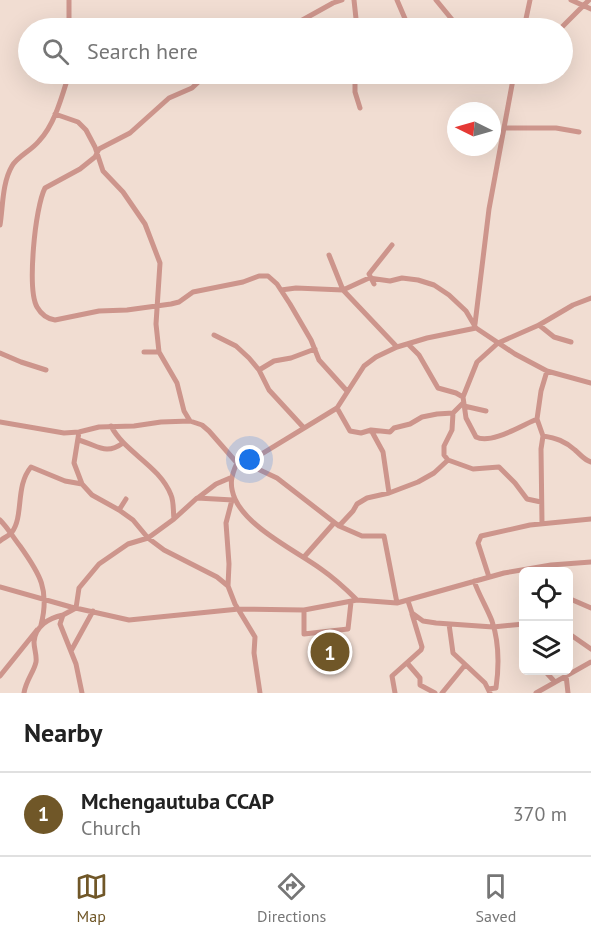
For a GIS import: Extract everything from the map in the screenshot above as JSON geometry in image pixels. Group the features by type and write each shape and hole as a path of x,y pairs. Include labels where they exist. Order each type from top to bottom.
{"street":[{"path":"69,0 69,18"},
{"path":"306,18 342,0"},
{"path":"354,0 356,18"},
{"path":"397,0 405,18"},
{"path":"436,0 451,18"},
{"path":"526,18 530,0"},
{"path":"571,0 591,9"},
{"path":"571,18 589,0"},
{"path":"0,225 3,184 12,167 40,141 55,114 66,84"},
{"path":"196,84 171,97 130,133 107,144 80,169 49,185 42,193 36,227 32,280 36,307 45,316 55,320 99,311 179,302 191,293 243,282 259,276 269,277 281,290 321,363 347,391"},
{"path":"356,84 360,108"},
{"path":"475,326 489,209 512,84"},
{"path":"55,114 81,124 92,138 104,171 141,216 160,263 160,284 156,306 159,352 177,383 189,421"},
{"path":"505,128 556,128 579,132"},
{"path":"369,278 372,269 392,245"},
{"path":"329,255 343,290 396,347"},
{"path":"369,278 374,284"},
{"path":"281,290 296,288 343,290 369,278 390,281 408,278 434,285 458,302 475,326 498,343 547,371 591,383"},
{"path":"537,419 509,433 483,440 474,434 466,418 464,402 475,365 498,343 591,298"},
{"path":"539,325 554,336 571,342"},
{"path":"245,463 337,408 369,361 396,347 475,326"},
{"path":"214,336 240,349 259,370 269,390 304,428"},
{"path":"408,344 419,355 438,388 444,388 464,402 486,411"},
{"path":"259,370 274,361 291,358 315,349"},
{"path":"144,352 159,352"},
{"path":"0,353 21,363 46,370"},
{"path":"542,523 543,436 537,419 547,371"},
{"path":"337,408 349,430 361,433 371,430 390,432 394,428 410,424 422,417 453,413 464,402"},
{"path":"453,413 452,430 444,450 444,457 476,469 499,467 527,499 541,502"},
{"path":"0,422 52,432 79,432 99,427 189,421 202,425 237,463 245,463 277,478 336,524 362,536 384,536 397,603"},
{"path":"111,426 123,443 148,464 169,491 173,503 174,519"},
{"path":"371,430 383,452 389,494"},
{"path":"79,432 74,463 82,484 92,495 133,520 148,538 164,550 217,577 228,586"},
{"path":"543,436 560,440 591,462"},
{"path":"78,440 100,446 107,451 123,443"},
{"path":"304,557 336,524 353,511 357,504 367,498 389,494 426,478 448,460"},
{"path":"237,463 230,478 234,500 226,523 228,586 235,604 255,637 255,664 260,693"},
{"path":"0,541 11,533 16,521 20,495 29,469 34,468 65,481 82,484"},
{"path":"76,608 79,588 99,564 128,544 148,538 216,484 230,478"},
{"path":"197,498 234,500 255,522 331,577 354,601"},
{"path":"119,510 126,499"},
{"path":"489,577 478,543 481,536 542,523 591,519"},
{"path":"0,520 42,580 46,600 35,639 35,665 28,677 24,693"},
{"path":"0,587 129,620 239,609 303,610 354,601 397,603 489,577 564,563 591,562"},
{"path":"564,563 564,567"},
{"path":"449,624 452,650 480,678 489,691 496,688 499,667 493,627 474,581"},
{"path":"395,693 392,676 408,664 422,647 408,600"},
{"path":"573,600 591,608"},
{"path":"303,610 304,634 348,629 354,601"},
{"path":"0,676 40,627 51,618 76,608"},
{"path":"71,651 93,611"},
{"path":"412,613 429,623 493,627 519,624"},
{"path":"63,615 60,628 71,651 82,693"},
{"path":"573,636 591,649"},
{"path":"573,671 591,662"},
{"path":"408,664 420,678 420,685 435,693"},
{"path":"442,693 465,665"},
{"path":"549,675 554,681"},
{"path":"536,693 566,675 568,693"}],"place":[{"name":"Mchengautuba CCAP","path":"330,652"}]}
